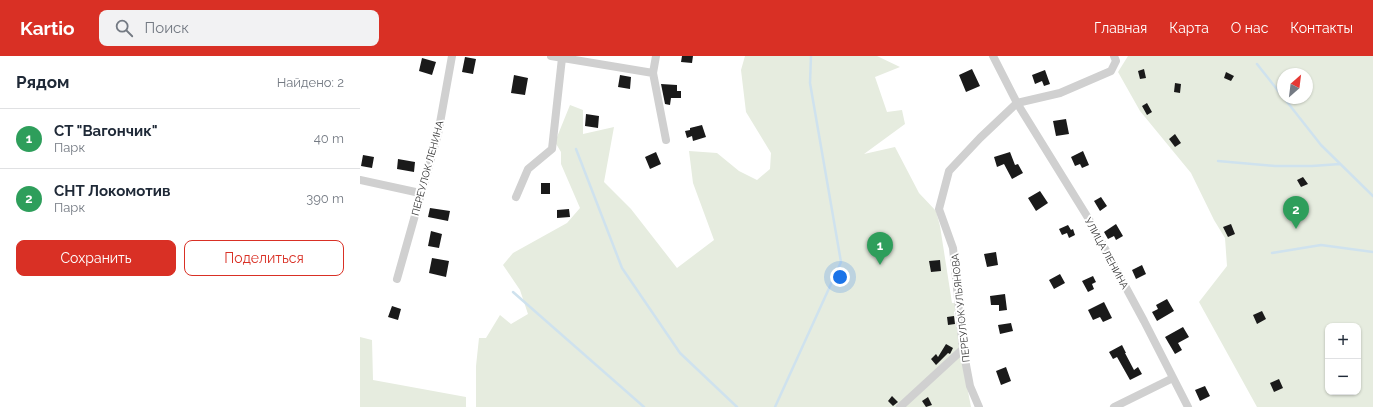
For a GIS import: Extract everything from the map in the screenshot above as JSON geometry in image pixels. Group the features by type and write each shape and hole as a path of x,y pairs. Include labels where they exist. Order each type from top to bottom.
{"street":[{"name":"ПЕРЕУЛОК ЛЕНИНА","path":"397,279 420,193 438,134 452,56"},
{"path":"551,56 653,73"},
{"path":"656,56 653,73 666,140"},
{"name":"УЛИЦА ЛЕНИНА","path":"993,56 1017,104 1090,222 1188,407"},
{"path":"1017,104 1060,92 1111,71 1116,61 1114,56"},
{"path":"516,197 528,169 552,149 562,58"},
{"name":"ПЕРЕУЛОК УЛЬЯНОВА","path":"979,407 970,386 963,349 953,248 939,209 949,171 980,138 1017,104"},
{"path":"360,180 420,193"},
{"path":"900,407 963,349"},
{"path":"1114,407 1173,378"}],"shaded area":[{"path":"745,56 877,56 900,67 875,77 887,112 902,110 905,124 864,154 895,147 919,193 936,211 940,226 952,303 956,303 956,310 954,312 956,327 959,327 959,344 971,407 476,407 476,366 479,338 486,338 500,315 511,324 528,314 520,290 503,265 513,253 567,223 580,208 561,164 561,152 555,142 570,105 583,110 583,134 614,127 604,182 631,209 677,268 714,240 693,183 689,151 717,153 739,171 757,180 770,169 771,153 746,112 741,70"},
{"path":"1128,56 1373,56 1373,407 1257,407 1199,302 1227,266 1225,238 1214,220 1191,173 1140,111 1118,72"},
{"path":"360,337 372,340 373,380 466,397 466,407 360,407"}],"building":[{"path":"682,56 693,56 692,63 681,62"},
{"path":"465,57 476,59 473,74 462,72"},
{"path":"422,58 436,62 432,75 419,71"},
{"path":"972,69 980,86 966,92 959,75"},
{"path":"1144,69 1146,78 1140,79 1138,71"},
{"path":"1045,70 1050,84 1044,86 1042,81 1035,84 1032,75"},
{"path":"1226,72 1234,76 1231,81 1224,78"},
{"path":"514,75 528,78 525,95 511,93"},
{"path":"620,75 631,77 630,89 618,87"},
{"path":"1175,83 1181,84 1180,93 1174,92"},
{"path":"661,84 677,85 677,91 681,91 681,98 671,98 670,105 665,104"},
{"path":"1147,103 1152,112 1147,115 1142,106"},
{"path":"586,114 599,116 598,128 585,126"},
{"path":"1066,119 1069,134 1056,136 1053,121"},
{"path":"702,125 706,137 693,141 692,136 687,138 685,131"},
{"path":"1175,134 1181,143 1175,147 1169,139"},
{"path":"1083,151 1089,165 1082,168 1080,164 1075,166 1071,157"},
{"path":"656,152 661,164 650,169 645,157"},
{"path":"1010,152 1015,165 1018,164 1023,173 1012,179 1004,164 997,167 994,157"},
{"path":"363,155 374,157 372,168 361,166"},
{"path":"398,159 415,162 414,172 397,169"},
{"path":"1303,177 1308,184 1301,187 1297,180"},
{"path":"541,183 550,183 550,194 541,194"},
{"path":"1040,191 1048,203 1036,211 1028,198"},
{"path":"1101,197 1107,206 1100,211 1094,201"},
{"path":"430,208 450,211 448,221 428,217"},
{"path":"569,209 570,217 557,218 557,210"},
{"path":"1116,224 1123,236 1116,240 1114,236 1108,239 1104,232"},
{"path":"1231,224 1235,234 1228,237 1223,227"},
{"path":"1068,225 1071,230 1073,229 1075,235 1069,238 1067,233 1062,235 1059,229"},
{"path":"431,231 442,234 439,248 428,246"},
{"path":"996,252 998,265 987,267 984,254"},
{"path":"432,258 449,261 446,277 429,273"},
{"path":"940,260 941,271 931,272 929,261"},
{"path":"1142,265 1146,274 1136,279 1132,270"},
{"path":"1060,274 1065,283 1054,289 1049,280"},
{"path":"1093,276 1096,282 1092,284 1094,289 1088,292 1082,281"},
{"path":"1005,294 1007,310 999,311 999,305 991,305 990,296"},
{"path":"1167,299 1174,311 1157,321 1152,312 1158,309 1156,305"},
{"path":"1104,302 1112,318 1103,322 1100,317 1093,320 1088,310"},
{"path":"392,306 401,309 398,320 388,317"},
{"path":"1262,311 1266,319 1257,324 1253,315"},
{"path":"954,316 955,324 948,325 947,317"},
{"path":"1011,323 1013,331 1000,334 998,325"},
{"path":"1183,327 1189,337 1178,343 1182,350 1175,354 1165,337"},
{"path":"946,344 953,348 950,354 948,353 936,365 931,359 936,354 938,357"},
{"path":"1122,345 1134,370 1138,367 1142,374 1130,380 1117,357 1113,359 1109,352"},
{"path":"1006,367 1011,381 1001,385 996,371"},
{"path":"1279,379 1283,388 1274,392 1270,383"},
{"path":"1205,386 1210,396 1200,401 1195,390"},
{"path":"892,396 898,402 893,406 888,401"},
{"path":"928,397 932,405 926,407 922,401"}],"waterway":[{"path":"775,407 841,262 810,83 811,56"},
{"path":"1257,64 1277,89"},
{"path":"1289,104 1321,145 1373,196"},
{"path":"576,149 622,268 680,353 737,407"},
{"path":"1218,161 1275,166 1340,164"},
{"path":"1272,253 1321,245 1373,252"},
{"path":"513,292 644,407"}],"place":[{"name":"СНТ Локомотив","path":"1296,229"},
{"name":"СТ \"Вагончик\"","path":"880,265"}]}
